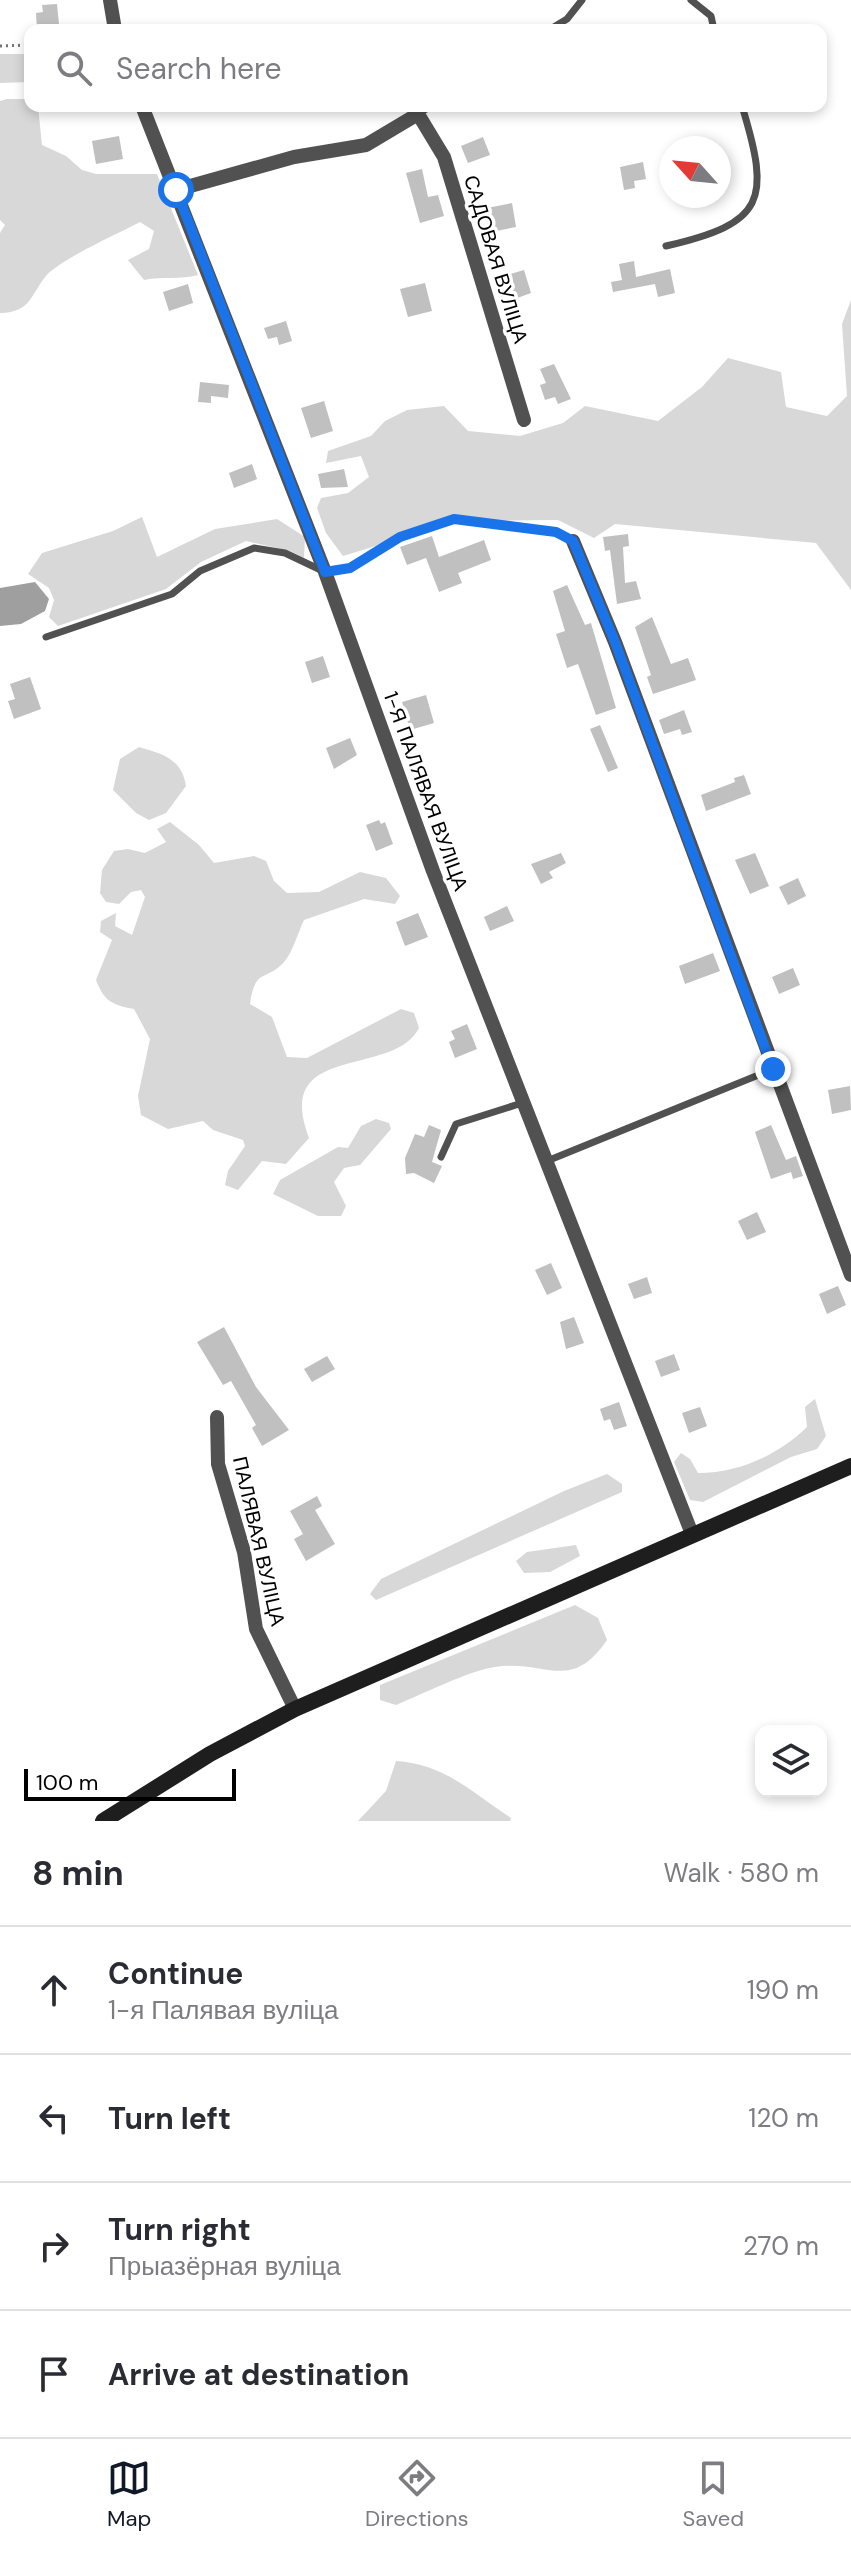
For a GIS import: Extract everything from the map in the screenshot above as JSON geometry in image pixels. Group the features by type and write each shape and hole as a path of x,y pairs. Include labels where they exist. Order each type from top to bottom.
{"main road":[{"path":"103,1821 210,1754 295,1709 851,1466"}],"street":[{"path":"110,0 114,24"},
{"name":"1-Я ПАЛЯВАЯ ВУЛІЦА","path":"144,112 325,572 433,871 692,1534"},
{"path":"176,190 294,157 366,145 421,112"},
{"name":"САДОВАЯ ВУЛІЦА","path":"425,112 444,157 524,420"},
{"path":"573,541 615,642 851,1275"},
{"name":"ПАЛЯВАЯ ВУЛІЦА","path":"217,1417 218,1464 244,1552 256,1629 295,1709"}],"lane":[{"path":"559,24 567,19 582,0"},
{"path":"691,0 711,16 713,24"},
{"path":"666,246 703,238 740,222 757,197 756,150 744,112"},
{"path":"46,637 172,594 200,571 254,548 285,553 325,572 350,568 400,537 454,519 556,532 573,541"},
{"path":"547,1161 773,1069"},
{"path":"441,1157 456,1124 524,1102"}],"path":[{"path":"0,46 24,45"}],"shaded area":[{"path":"0,54 24,54 24,82 0,83"},
{"path":"24,99 24,112 39,112 42,145 66,156 82,170 96,174 157,174 198,275 144,280 128,260 149,249 154,231 140,222 63,262 46,276 24,306 0,313 0,233 5,225 0,220 0,101"},
{"path":"851,300 851,590 816,543 615,524 594,538 558,520 457,521 343,556 326,533 317,508 321,498 348,493 369,477 361,456 326,463 328,451 371,436 385,421 407,410 444,406 468,431 520,436 563,423 585,406 658,421 702,387 728,358 781,372 786,407 827,416 847,396 842,324"},
{"path":"142,517 157,557 215,529 277,519 305,537 304,558 290,551 246,541 201,562 166,589 58,626 49,617 54,600 49,588 28,574 42,553 113,531"},
{"path":"35,582 49,599 45,611 21,624 0,626 0,588"},
{"path":"139,747 170,759 180,770 186,786 166,813 149,820 136,813 113,790 120,759"},
{"path":"170,822 199,845 214,863 254,856 266,861 274,881 287,893 319,892 360,872 386,878 400,896 395,904 364,899 304,920 287,958 255,985 250,1004 272,1017 287,1057 307,1058 401,1009 414,1013 419,1028 405,1043 386,1053 321,1074 307,1087 302,1108 309,1138 286,1164 262,1161 238,1190 225,1185 228,1171 245,1146 243,1140 213,1130 203,1121 168,1129 141,1115 138,1096 150,1039 134,1009 110,1001 96,980 112,940 100,932 101,921 116,913 115,926 132,935 145,897 141,890 131,892 119,904 106,902 100,893 102,870 114,851 128,849 145,853 166,842 157,829"},
{"path":"376,1119 389,1123 391,1129 360,1165 344,1168 334,1182 346,1206 341,1216 318,1216 273,1194 280,1180 338,1147 348,1148 361,1126"},
{"path":"815,1399 826,1436 817,1449 791,1457 703,1502 690,1500 674,1462 681,1453 690,1459 698,1473 743,1466 771,1454 807,1427 805,1407"},
{"path":"607,1474 622,1484 622,1492 376,1600 370,1594 381,1579 564,1491"},
{"path":"576,1545 580,1556 550,1572 524,1573 516,1561 527,1552"},
{"path":"575,1605 598,1618 607,1640 581,1666 556,1671 495,1667 459,1678 396,1705 380,1700 380,1685"},
{"path":"396,1761 443,1773 511,1818 510,1821 358,1821 386,1791"}],"building":[{"path":"57,4 59,24 37,24 36,13 43,12 42,5"},
{"path":"119,136 123,159 96,164 92,141"},
{"path":"483,137 490,155 468,163 461,146"},
{"path":"643,162 646,179 634,181 635,188 624,190 620,167"},
{"path":"422,169 428,197 438,195 444,216 420,223 406,173"},
{"path":"512,203 516,227 491,232 487,208"},
{"path":"634,261 636,277 670,269 675,293 658,297 655,284 613,292 611,282 622,280 619,264"},
{"path":"524,270 531,293 509,301 501,277"},
{"path":"425,283 432,311 408,317 400,289"},
{"path":"188,284 193,303 169,311 163,292"},
{"path":"286,321 292,341 279,345 277,337 268,339 264,328"},
{"path":"554,364 571,399 558,404 555,397 545,400 540,385 546,383 540,369"},
{"path":"200,382 229,385 228,398 211,396 211,403 198,402"},
{"path":"324,401 333,431 311,438 301,408"},
{"path":"252,464 257,479 234,488 229,473"},
{"path":"344,469 348,487 321,488 318,474"},
{"path":"628,534 629,546 623,547 625,583 636,581 641,599 617,604 610,550 605,551 603,537"},
{"path":"432,536 439,557 484,540 491,560 458,573 462,583 439,592 426,558 407,565 400,547"},
{"path":"567,585 585,625 591,623 616,708 596,715 578,664 567,668 556,634 565,631 553,591"},
{"path":"652,617 671,664 688,658 696,680 653,694 647,677 651,675 635,627"},
{"path":"323,656 330,677 312,683 305,662"},
{"path":"30,677 41,709 14,719 8,701 15,699 10,684"},
{"path":"426,695 434,723 410,730 402,702"},
{"path":"684,710 692,732 682,735 680,729 664,734 659,720"},
{"path":"600,725 618,768 608,772 590,729"},
{"path":"350,738 357,755 334,769 326,748"},
{"path":"744,775 751,794 706,811 701,795 735,782 734,778"},
{"path":"379,820 381,824 385,822 393,844 376,851 366,825"},
{"path":"561,853 566,863 549,872 553,878 541,884 531,864"},
{"path":"755,853 769,886 750,894 735,860"},
{"path":"798,878 806,896 788,905 779,887"},
{"path":"507,906 514,921 490,931 484,917"},
{"path":"418,913 428,937 405,946 396,922"},
{"path":"713,953 720,971 685,984 679,966"},
{"path":"793,968 800,985 779,994 772,977"},
{"path":"467,1024 477,1049 455,1058 449,1042 455,1039 451,1031"},
{"path":"850,1086 851,1110 832,1114 828,1090"},
{"path":"429,1125 441,1130 432,1162 442,1166 434,1183 414,1173 406,1174 405,1158 415,1134 424,1137"},
{"path":"771,1125 786,1160 796,1156 803,1176 793,1179 791,1172 771,1179 755,1132"},
{"path":"757,1212 766,1232 747,1240 738,1221"},
{"path":"551,1263 562,1288 547,1295 535,1270"},
{"path":"647,1277 652,1293 634,1299 628,1284"},
{"path":"838,1286 846,1305 827,1314 819,1294"},
{"path":"574,1317 584,1343 566,1349 560,1322"},
{"path":"224,1327 256,1387 289,1430 262,1446 252,1428 256,1425 231,1381 223,1385 197,1342"},
{"path":"674,1354 680,1370 661,1377 655,1361"},
{"path":"327,1356 335,1369 312,1382 304,1369"},
{"path":"619,1402 627,1426 614,1430 610,1419 604,1421 600,1409"},
{"path":"700,1407 707,1426 689,1433 682,1413"},
{"path":"317,1496 322,1506 315,1510 335,1544 306,1561 294,1539 303,1534 290,1511"}],"route":[{"path":"176,190 325,572 350,568 400,537 454,519 556,532 573,541 615,642 773,1069"}]}
